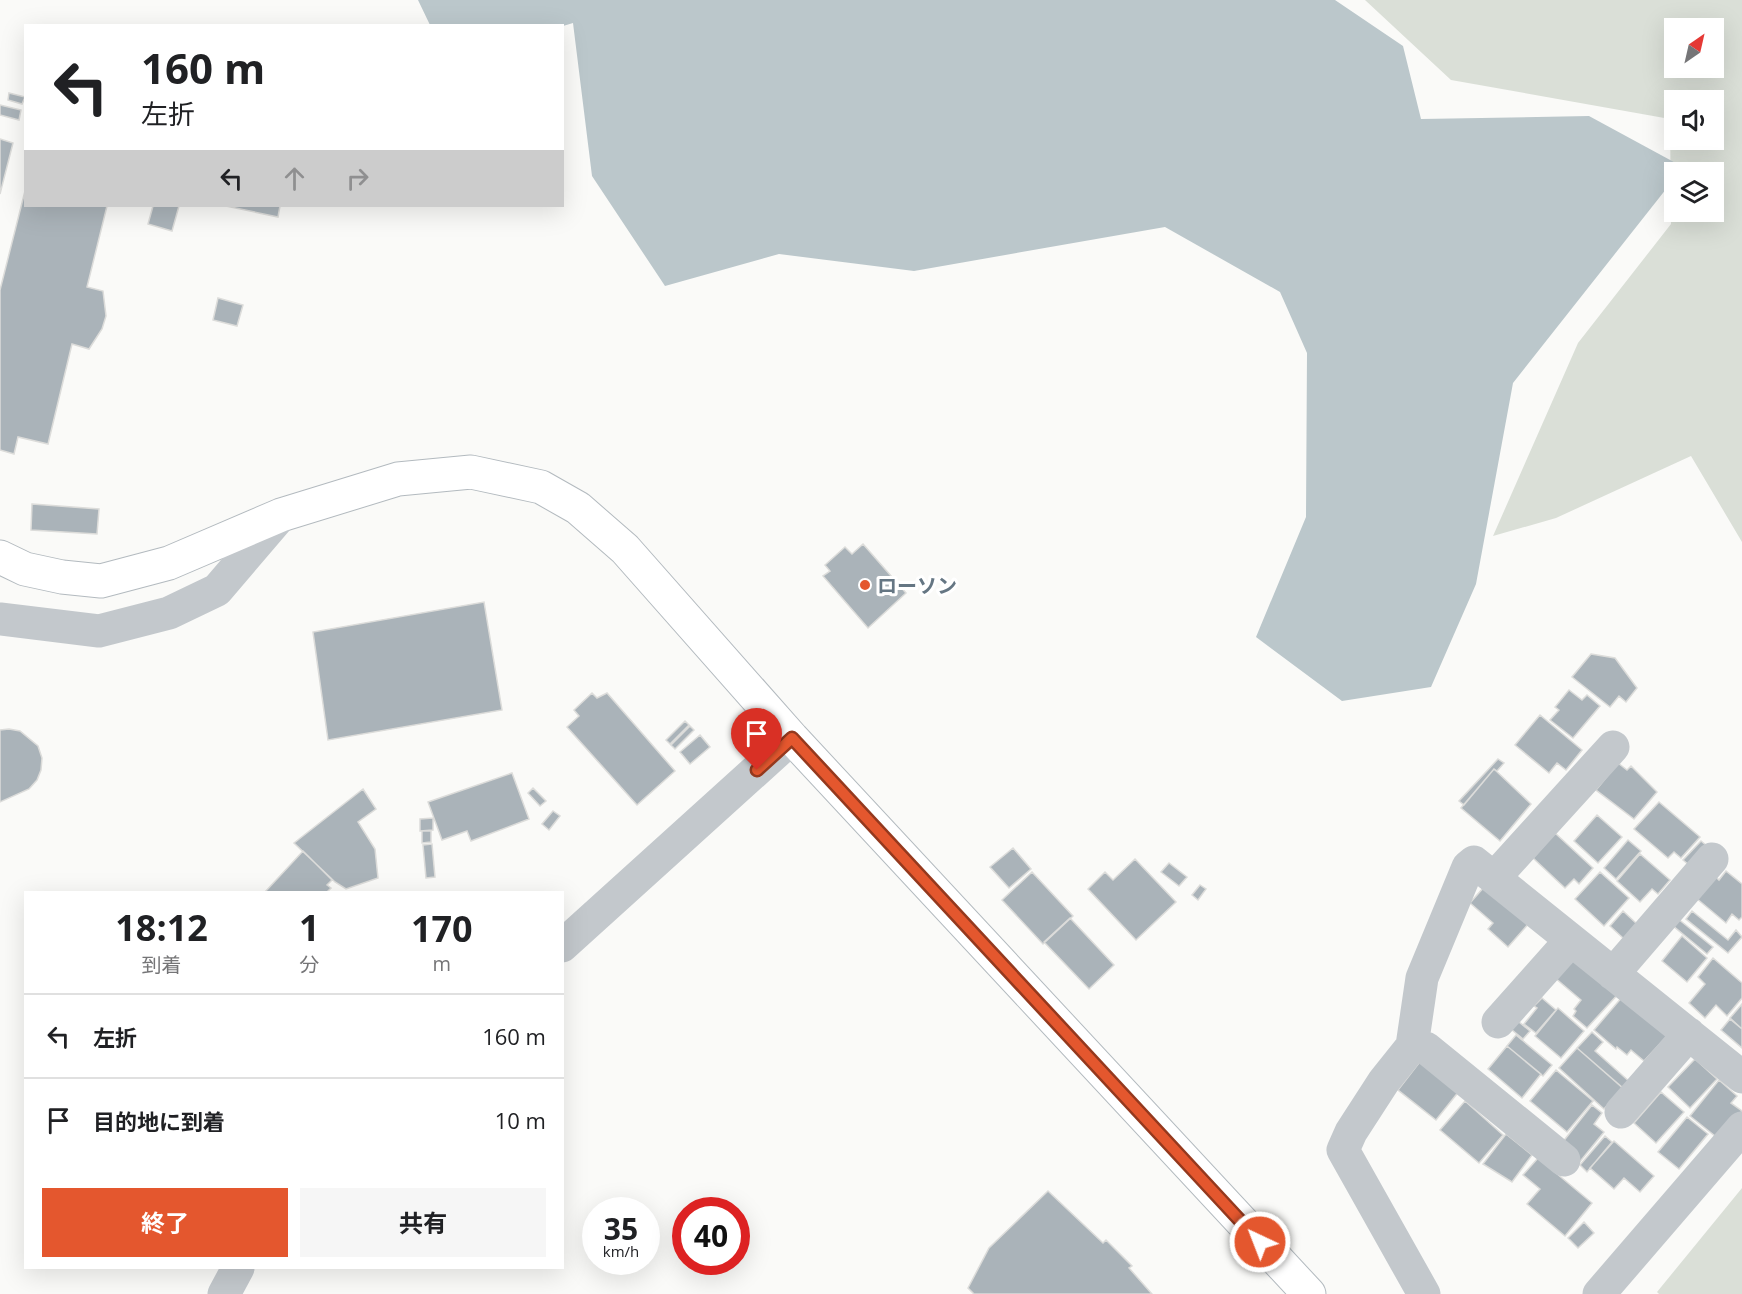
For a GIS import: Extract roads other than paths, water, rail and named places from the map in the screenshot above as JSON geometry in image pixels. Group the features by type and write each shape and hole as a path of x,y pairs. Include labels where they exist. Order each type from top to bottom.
{"street":[{"path":"0,557 25,569 62,577 101,581 169,563 281,515 398,479 471,472 541,487 578,508 625,549 792,738 1309,1294"},
{"path":"0,619 99,631 169,613 217,590 281,515"},
{"path":"564,944 792,738"},
{"path":"1494,878 1613,747"},
{"path":"1613,974 1712,859"},
{"path":"1424,1294 1343,1150 1351,1132 1384,1081 1412,1046 1422,978 1468,867 1474,862 1742,1077"},
{"path":"1498,1022 1571,940"},
{"path":"1622,1112 1689,1034"},
{"path":"1412,1046 1426,1048 1564,1160"},
{"path":"1599,1294 1742,1128"},
{"path":"224,1294 237,1269"}],"place":[{"name":"ローソン","path":"865,585"}]}
